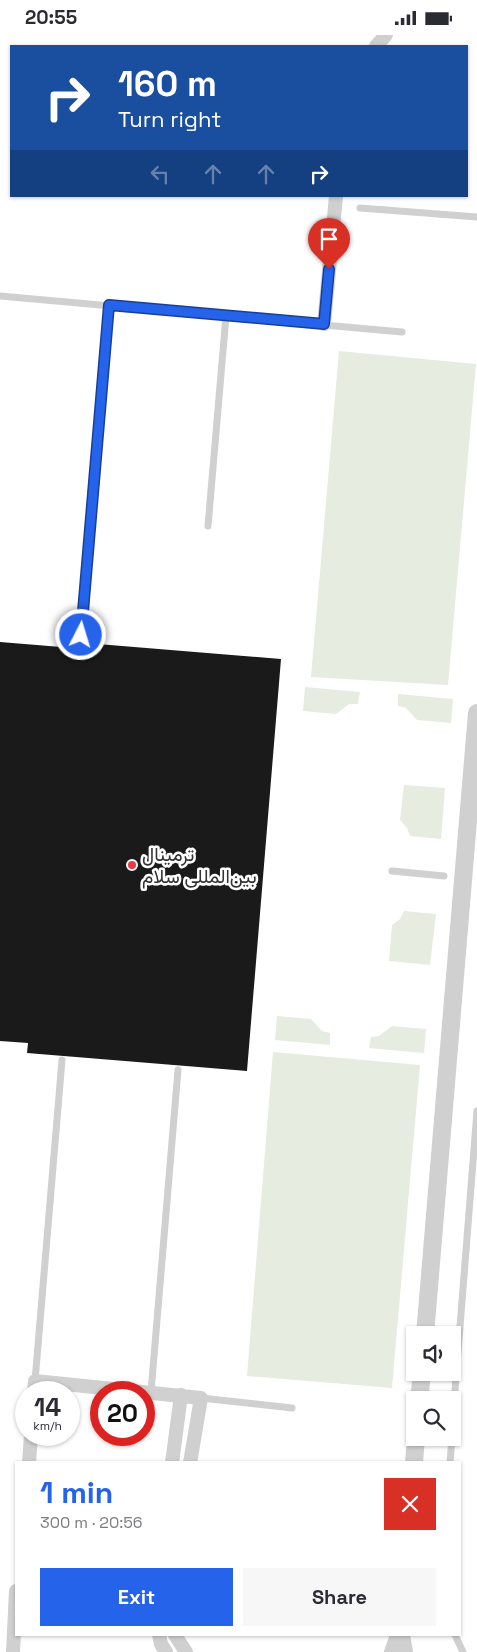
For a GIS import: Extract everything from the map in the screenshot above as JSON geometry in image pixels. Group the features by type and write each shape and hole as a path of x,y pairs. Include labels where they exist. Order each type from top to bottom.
{"street":[{"path":"377,45 386,35"},
{"path":"324,324 336,197"},
{"path":"426,1326 477,713"},
{"path":"155,1392 201,1398 190,1461"},
{"path":"172,1461 181,1395"},
{"path":"29,1461 30,1446"},
{"path":"414,1461 415,1446"},
{"path":"14,1652 15,1622"},
{"path":"159,1636 166,1652"},
{"path":"176,1636 186,1652"},
{"path":"391,1652 397,1636"},
{"path":"401,1636 404,1652"}],"lane":[{"path":"360,207 477,217"},
{"path":"0,296 402,331"},
{"path":"81,635 109,305"},
{"path":"208,526 226,316"},
{"path":"392,871 444,876"},
{"path":"35,1381 62,1059"},
{"path":"152,1381 178,1070"},
{"path":"455,1391 477,1111"},
{"path":"201,1398 292,1408"},
{"path":"450,1461 451,1446"},
{"path":"456,1636 464,1652"}],"shaded area":[{"path":"339,351 476,364 448,685 311,677"},
{"path":"305,687 360,692 358,704 349,704 336,714 303,711"},
{"path":"398,694 453,699 451,723 417,720 406,708 398,706"},
{"path":"404,785 445,788 441,839 410,836 407,828 400,820"},
{"path":"404,911 436,914 430,965 389,961 392,925 400,919"},
{"path":"277,1016 311,1019 322,1031 330,1033 330,1045 275,1040"},
{"path":"392,1026 426,1029 424,1053 369,1048 371,1037 379,1036"},
{"path":"273,1052 420,1065 392,1388 247,1376"}],"building":[{"name":"ترمینال بین‌المللی سلام","path":"61,641 281,659 247,1071 27,1053 28,1043 0,1041 0,642 61,647"}],"place":[{"name":"ترمینال بین‌المللی سلام","path":"132,865"}],"route":[{"path":"81,635 109,305 324,324 329,269"}]}
